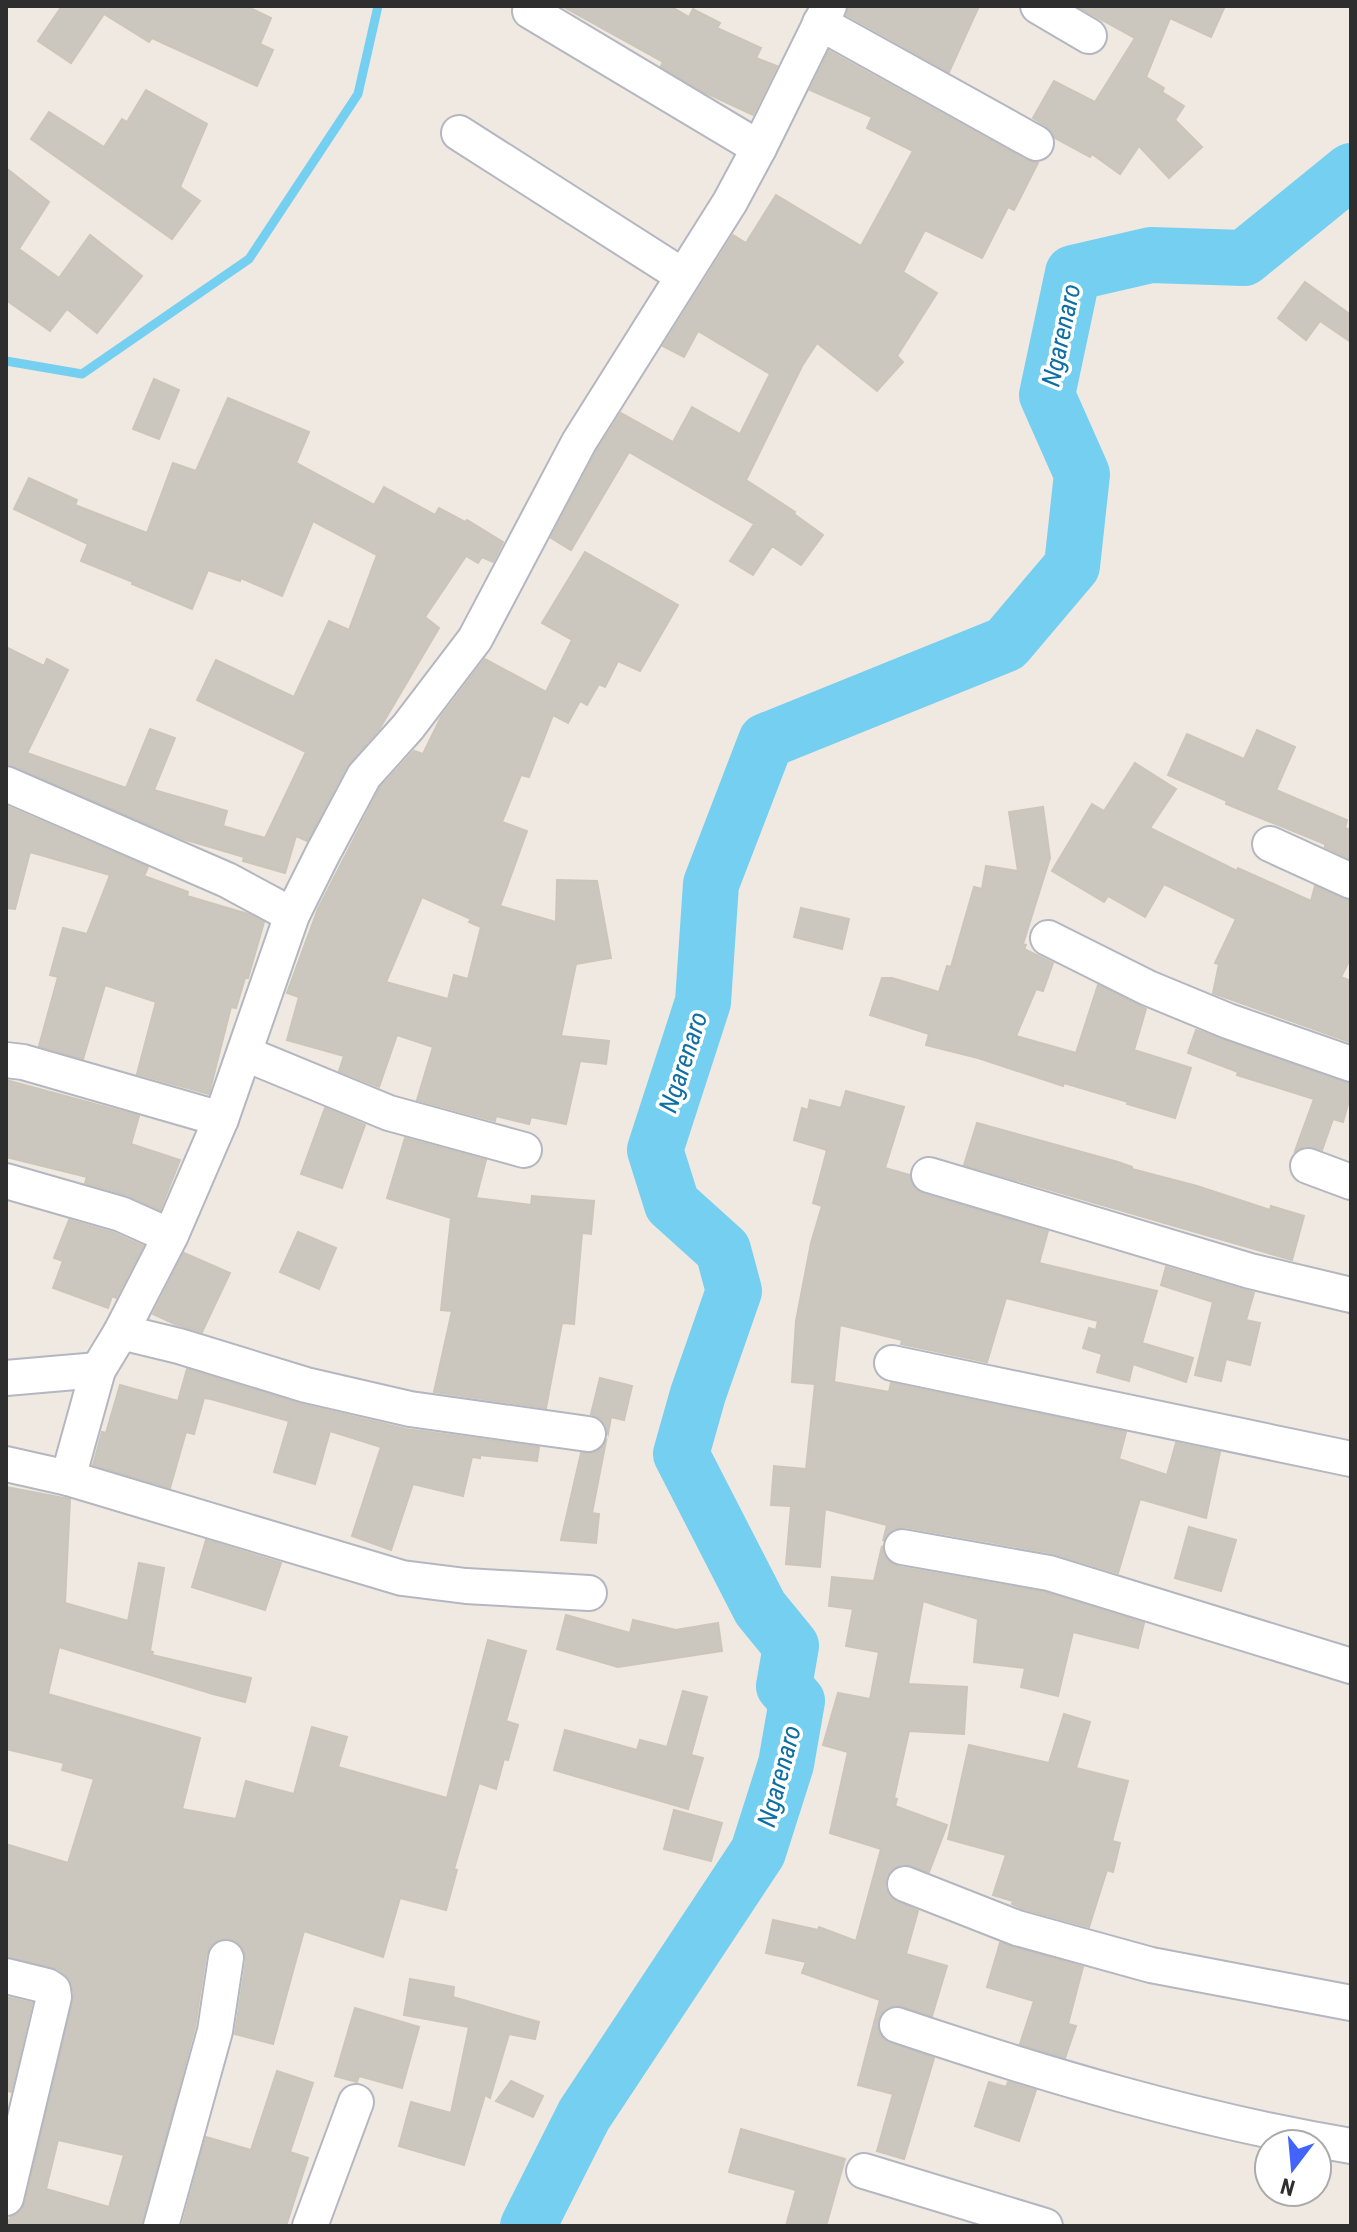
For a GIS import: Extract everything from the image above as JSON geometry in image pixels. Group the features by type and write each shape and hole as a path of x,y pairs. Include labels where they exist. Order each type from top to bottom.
{"street":[{"path":"1038,6 1089,36"},
{"path":"530,11 759,148"},
{"path":"68,1478 98,1370 170,1236 221,1119 292,915 364,776 408,727 475,639 579,442 730,202 824,15 1036,143"},
{"path":"459,133 683,276"},
{"path":"6,784 227,880 292,915"},
{"path":"1270,844 1351,881"},
{"path":"1048,938 1161,993 1228,1021 1351,1064"},
{"path":"246,1054 389,1113 524,1150"},
{"path":"6,1060 23,1062 221,1119"},
{"path":"1308,1166 1351,1182"},
{"path":"929,1175 1250,1271 1351,1295"},
{"path":"6,1181 121,1214 170,1236"},
{"path":"121,1332 179,1346 306,1385 410,1409 588,1434"},
{"path":"892,1363 1351,1459"},
{"path":"6,1378 98,1370"},
{"path":"6,1464 68,1478 402,1578 466,1586 589,1593"},
{"path":"902,1547 1049,1573 1351,1666"},
{"path":"905,1884 1017,1928 1151,1965 1351,2003"},
{"path":"161,2226 215,2031 226,1958"},
{"path":"6,1976 47,1986 53,1990 54,1997 6,2198"},
{"path":"897,2025 1019,2066 1114,2093 1274,2133 1351,2146"},
{"path":"310,2226 356,2102"},
{"path":"864,2171 1045,2226"}],"building":[{"path":"62,6 246,6 271,18 260,44 273,50 257,86 152,38 149,42 104,14 71,63 38,41"},
{"path":"562,6 670,6 689,17 693,9 720,23 717,28 761,48 756,58 777,66 753,115 704,92 661,66 663,62"},
{"path":"849,6 979,6 949,72 847,15"},
{"path":"1077,6 1225,6 1211,37 1170,18 1146,77 1184,106 1175,120 1202,147 1169,178 1139,146 1120,174 1092,154 1090,157 1055,138 1046,126 1033,118 1054,81 1095,102 1135,38"},
{"path":"829,51 1026,160 1038,163 1014,210 1008,207 982,258 925,230 903,272 937,293 897,356 903,362 877,391 817,343 802,366 746,480 795,512 823,535 801,565 772,546 753,575 730,561 754,524 629,452 571,550 551,538 596,452 621,413 673,442 692,407 740,434 770,374 698,331 684,357 663,346 733,235 746,243 776,195 861,246 913,151 867,128 872,117 810,90"},
{"path":"146,90 207,124 180,187 200,201 172,239 31,139 49,112 104,147 122,119 127,122"},
{"path":"6,168 49,202 19,249 59,278 90,235 142,276 97,333 67,309 50,331 6,300"},
{"path":"1305,282 1351,315 1351,342 1320,321 1306,340 1278,318"},
{"path":"154,379 179,390 159,439 133,429"},
{"path":"228,398 309,432 296,463 374,505 384,487 435,515 439,508 465,522 467,520 503,542 493,562 482,557 478,563 466,556 425,617 439,628 380,728 346,767 307,841 296,836 285,873 183,839 6,764 6,647 44,666 47,659 68,670 27,753 126,788 150,729 175,738 154,790 227,811 223,826 265,838 306,752 197,700 216,660 294,697 329,621 349,630 377,555 313,521 282,596 241,578 240,581 208,570 192,609 81,561 88,544 14,509 29,478 77,500 75,505 147,533 173,463 196,471"},
{"path":"585,552 678,605 640,671 618,661 605,687 599,684 587,705 580,701 568,723 553,715 529,777 521,775 502,822 527,831 500,906 556,922 557,880 597,881 611,958 576,964 561,1036 609,1041 606,1064 580,1061 566,1124 531,1117 529,1124 496,1116 495,1121 417,1100 433,1047 397,1035 379,1087 339,1071 344,1056 287,1040 299,997 287,993 318,909 380,788 414,751 423,754 441,717 485,659 546,692 572,640 542,623","holes":["422,897 471,919 469,922 481,927 468,979 454,975 448,999 386,982"]},
{"path":"1257,730 1295,747 1276,790 1347,820 1345,828 1351,830 1351,859 1325,847 1325,844 1226,804 1227,801 1168,775 1187,734 1244,759"},
{"path":"1135,763 1176,789 1150,828 1237,871 1238,868 1311,901 1315,886 1351,901 1351,957 1341,977 1351,981 1350,1042 1213,993 1219,964 1215,963 1236,919 1164,884 1145,917 1108,896 1104,902 1052,871 1092,804 1104,811"},
{"path":"6,806 148,867 144,876 188,892 187,896 248,914 264,922 248,978 245,978 236,1008 231,1007 209,1094 137,1074 156,1002 105,985 83,1059 39,1046 58,977 50,975 63,928 87,934 110,875 30,852 15,909 6,908"},
{"path":"1043,807 1050,858 1023,944 1026,945 1024,949 1053,963 1043,991 1036,989 1016,1036 1076,1053 1098,985 1146,1009 1134,1050 1191,1068 1175,1118 926,1045 929,1034 870,1015 882,978 939,992 947,966 951,967 974,887 982,889 986,866 1018,871 1009,812"},
{"path":"801,908 849,919 842,949 794,937"},
{"path":"1196,1030 1351,1083 1343,1122 1333,1119 1322,1150 1305,1146 1295,1151 1314,1099 1237,1075 1238,1072 1188,1053"},
{"path":"6,1080 139,1116 131,1144 180,1160 160,1210 127,1195 85,1183 87,1177 6,1157"},
{"path":"846,1091 904,1107 885,1168 910,1175 914,1188 923,1194 1048,1231 1039,1263 1157,1291 1142,1343 1193,1358 1186,1382 1133,1364 1129,1381 1097,1372 1102,1354 1083,1348 1089,1328 1096,1330 1098,1321 1006,1298 987,1362 901,1344 902,1340 840,1325 834,1382 889,1392 891,1383 1126,1432 1119,1459 1167,1475 1176,1443 1220,1452 1206,1518 1140,1499 1118,1573 1052,1553 905,1527 894,1529 883,1541 887,1525 825,1509 820,1567 786,1564 791,1506 771,1505 774,1466 806,1469 815,1384 792,1382 796,1321 811,1243 822,1206 813,1203 827,1150 794,1140 802,1108 808,1110 810,1100 841,1108"},
{"path":"325,1108 365,1125 342,1188 301,1174"},
{"path":"977,1123 1118,1162 1132,1169 1270,1210 1271,1206 1304,1216 1292,1260 964,1165"},
{"path":"405,1138 486,1160 476,1198 531,1205 532,1196 594,1201 591,1234 582,1233 574,1324 562,1323 546,1408 434,1392 452,1311 441,1310 451,1218 387,1198"},
{"path":"69,1220 114,1233 143,1246 116,1298 112,1296 108,1308 53,1288 63,1261 54,1258"},
{"path":"298,1232 336,1248 319,1289 280,1272"},
{"path":"184,1253 230,1273 202,1332 153,1314"},
{"path":"1166,1267 1254,1293 1246,1320 1260,1323 1250,1365 1226,1359 1221,1381 1195,1375 1213,1302 1161,1285"},
{"path":"187,1369 300,1404 406,1429 539,1447 537,1461 480,1455 480,1458 472,1457 463,1496 413,1484 391,1550 352,1536 381,1447 330,1431 315,1484 274,1472 289,1421 204,1398 194,1434 186,1432 170,1488 93,1465 120,1385 178,1401"},
{"path":"600,1378 632,1386 624,1420 611,1417 608,1434 601,1419 591,1414"},
{"path":"606,1441 592,1513 599,1514 596,1543 561,1540 581,1453 596,1452"},
{"path":"6,1487 70,1499 65,1603 128,1621 139,1563 164,1568 150,1651 152,1655 251,1678 245,1702 59,1647 48,1694 200,1738 182,1809 236,1819 246,1781 294,1794 312,1727 347,1737 338,1767 447,1798 488,1640 526,1651 506,1721 518,1725 508,1760 504,1759 496,1789 479,1783 454,1869 457,1870 446,1910 400,1898 383,1957 304,1931 273,2044 235,2034 246,1961 244,1950 238,1942 228,1938 210,1946 195,2027 142,2226 7,2226 10,2217 20,2212 25,2203 74,1995 70,1979 58,1969 6,1957 6,1844 68,1863 94,1779 62,1770 64,1763 6,1749","holes":["58,2140 124,2155 109,2207 46,2189"]},
{"path":"1189,1527 1236,1540 1221,1591 1175,1578"},
{"path":"206,1540 281,1563 265,1610 192,1587"},
{"path":"882,1546 889,1562 899,1567 1044,1592 1144,1623 1138,1648 1073,1632 1058,1696 1021,1687 1025,1668 974,1662 978,1619 923,1601 908,1684 967,1687 964,1734 909,1731 894,1798 897,1799 895,1806 947,1825 929,1872 903,1864 893,1868 886,1877 885,1888 890,1897 918,1911 906,1954 947,1966 932,2016 894,2005 884,2010 878,2020 878,2030 883,2039 934,2058 904,2159 877,2151 893,2094 858,2085 880,2000 802,1973 806,1962 766,1953 773,1920 818,1930 819,1927 856,1941 881,1849 830,1833 848,1752 823,1745 838,1693 870,1699 879,1652 846,1646 853,1609 829,1606 832,1577 874,1581"},
{"path":"566,1615 630,1633 633,1620 676,1630 718,1623 722,1651 618,1667 557,1649"},
{"path":"683,1691 707,1697 691,1755 703,1758 688,1809 554,1770 565,1730 637,1750 640,1740 667,1747"},
{"path":"1064,1714 1090,1722 1076,1768 1128,1781 1112,1841 1120,1843 1113,1872 1107,1870 1089,1927 1023,1909 1012,1904 1013,1901 993,1895 1006,1855 948,1839 969,1745 1049,1763"},
{"path":"674,1810 722,1823 711,1861 664,1849"},
{"path":"1000,1943 1083,1967 1068,2024 1076,2026 1065,2058 1020,2044 1034,2001 987,1987"},
{"path":"410,1979 454,1987 453,1997 539,2022 535,2039 509,2034 490,2098 485,2095 464,2165 399,2146 411,2102 451,2113 469,2027 404,2015"},
{"path":"6,1997 32,2003 11,2092 6,2090"},
{"path":"355,2008 419,2027 402,2088 359,2076 357,2082 335,2076"},
{"path":"277,2071 313,2083 290,2152 308,2158 286,2226 182,2226 206,2137 251,2150"},
{"path":"511,2081 543,2096 533,2117 496,2101"},
{"path":"989,2082 1006,2087 1008,2082 1036,2090 1019,2141 975,2126"},
{"path":"741,2129 845,2159 826,2226 786,2226 796,2190 729,2172"}],"waterway":[{"path":"6,361 82,374 249,259 358,94 378,6"},
{"name":"Ngarenaro","path":"528,2226 584,2115 758,1852 786,1764 797,1701 784,1686 791,1646 760,1608 681,1454 734,1291 723,1250 672,1204 655,1150 703,1002 711,884 766,741 1006,644 1072,566 1082,474 1047,395 1073,273 1151,255 1244,258 1351,171"}]}
